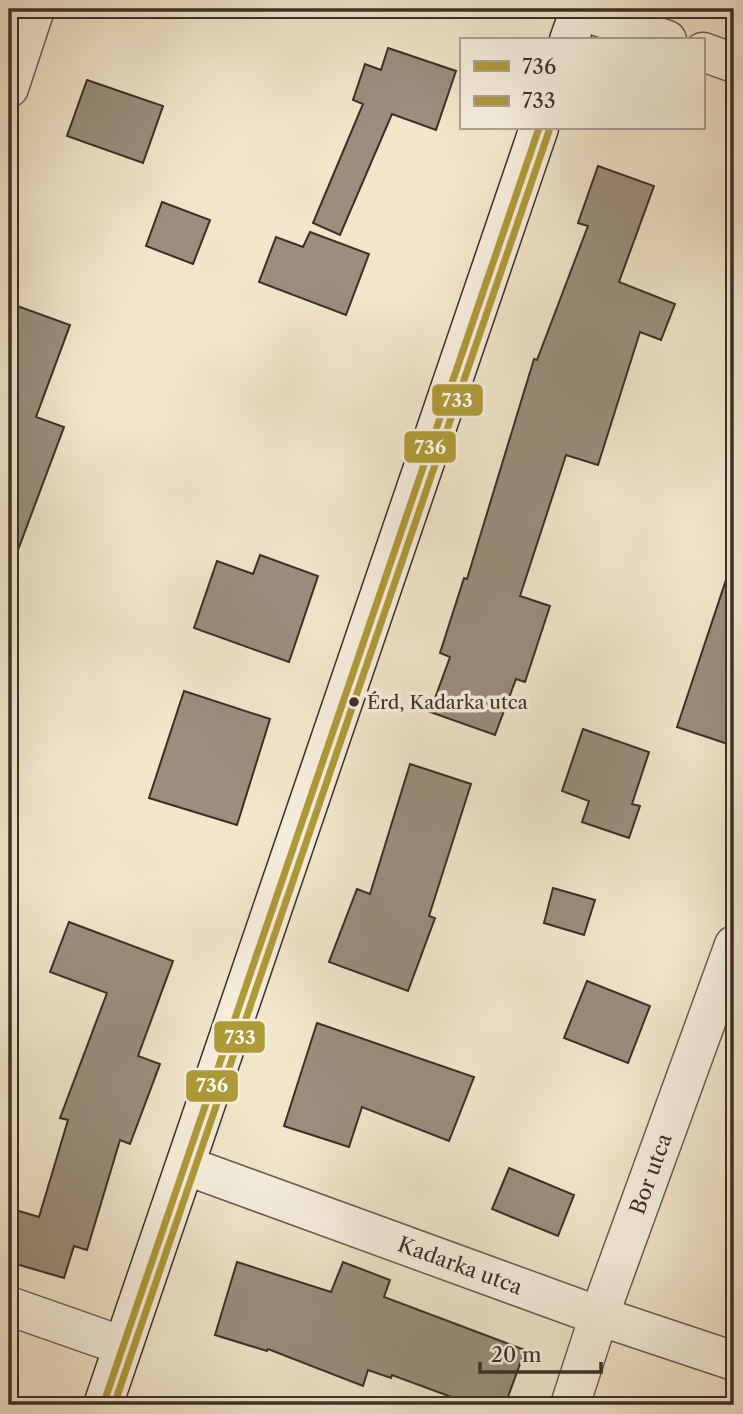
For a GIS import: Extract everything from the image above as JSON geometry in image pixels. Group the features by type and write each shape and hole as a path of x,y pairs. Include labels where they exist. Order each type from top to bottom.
{"street":[{"path":"9,88 35,9"},
{"path":"576,20 658,38"},
{"path":"704,52 734,63"},
{"path":"103,1405 187,1166 538,130"},
{"name":"Bor utca","path":"570,1405 599,1316 734,945"},
{"name":"Kadarka utca","path":"187,1166 599,1316 734,1361"},
{"path":"9,1306 123,1346"}],"building":[{"path":"388,48 456,71 436,130 392,114 340,235 313,223 363,104 353,100 365,64 381,70"},
{"path":"87,80 163,106 143,163 67,136"},
{"path":"598,166 654,186 619,282 675,304 661,340 640,332 598,465 566,455 520,596 550,606 525,682 516,679 495,735 430,712 450,657 440,653 464,578 467,579 534,359 537,360 588,226 578,223"},
{"path":"162,202 210,220 193,264 146,246"},
{"path":"310,232 369,254 346,315 259,282 276,237 303,247"},
{"path":"9,303 70,325 36,417 64,427 12,566 9,565"},
{"path":"260,555 318,576 289,662 194,628 217,561 253,574"},
{"path":"728,574 734,575 734,746 677,727"},
{"path":"184,691 270,719 237,825 149,798"},
{"path":"583,729 649,752 632,804 640,806 629,838 582,822 589,801 562,791"},
{"path":"410,764 471,784 429,916 435,918 408,991 329,962 357,889 370,894"},
{"path":"553,888 595,900 584,935 544,923"},
{"path":"69,922 173,961 138,1056 160,1064 130,1144 120,1140 87,1250 74,1246 64,1278 9,1262 9,1208 39,1217 68,1120 60,1118 107,993 50,972"},
{"path":"587,981 650,1006 628,1063 564,1038"},
{"path":"317,1023 474,1077 449,1141 362,1107 349,1147 284,1126"},
{"path":"509,1168 574,1195 558,1236 492,1209"},
{"path":"237,1262 331,1292 343,1262 390,1280 384,1297 525,1350 505,1405 473,1405 392,1375 391,1378 368,1370 363,1386 268,1349 267,1351 215,1335"}],"transit line":[{"name":"736","path":"103,1405 538,130"},
{"name":"733","path":"114,1405 549,131"}],"place":[{"name":"Érd, Kadarka utca","path":"354,702"}]}
